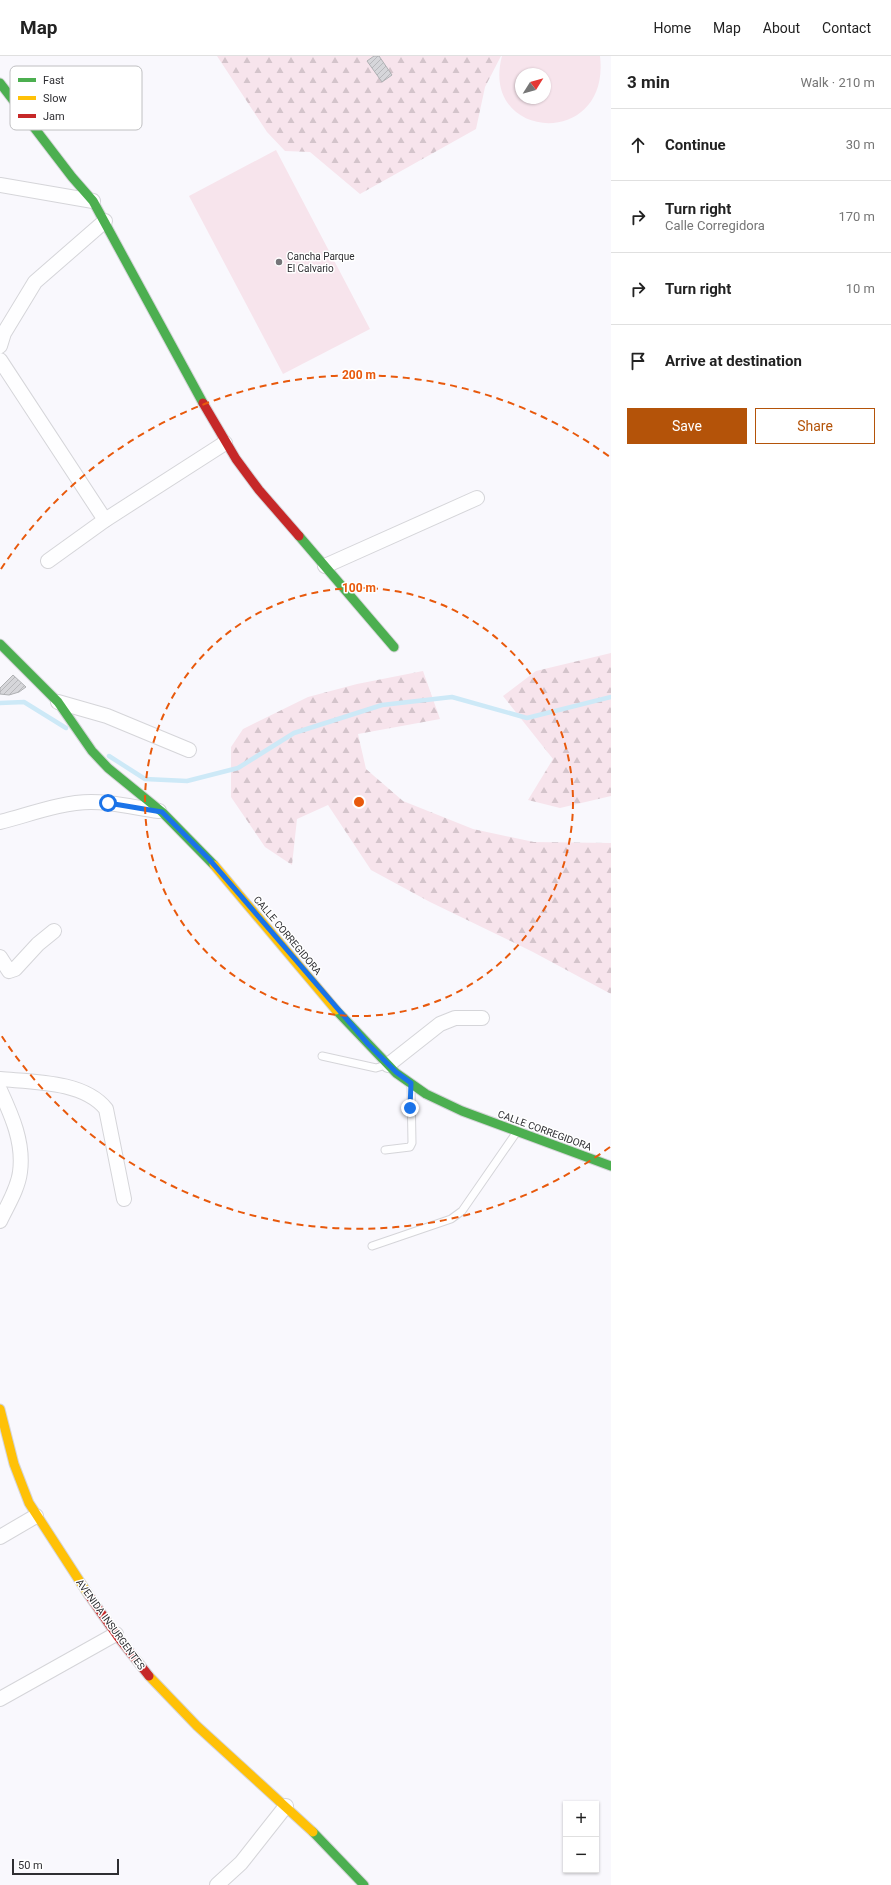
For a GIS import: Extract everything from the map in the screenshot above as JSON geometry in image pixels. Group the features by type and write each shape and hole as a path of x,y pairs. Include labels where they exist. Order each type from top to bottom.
{"street":[{"path":"0,83 10,96"},
{"path":"36,130 72,177 93,201 225,443 256,487 394,647"},
{"path":"0,185 93,201"},
{"path":"0,346 4,333 35,282 105,221"},
{"path":"0,360 105,520"},
{"path":"48,560 105,520 225,443"},
{"path":"325,566 477,498"},
{"name":"CALLE CORREGIDORA","path":"0,644 58,702 92,751 122,781 162,812 209,859 338,1012 388,1064 426,1094 462,1111 611,1166"},
{"path":"58,702 107,716 189,750"},
{"path":"0,822 72,804 90,802 108,803 162,812"},
{"path":"0,957 9,970 15,970 38,944 54,931"},
{"path":"388,1064 440,1024 455,1018 482,1018"},
{"path":"0,1079 62,1085 98,1100 106,1109 124,1199"},
{"path":"0,1090 14,1119 20,1148 20,1173 11,1198 0,1221"},
{"name":"AVENIDA INSURGENTES","path":"0,1409 16,1474 24,1497 116,1634 147,1675 174,1704 286,1806 343,1862 364,1885"},
{"path":"0,1537 36,1516"},
{"path":"0,1699 116,1634"},
{"path":"217,1885 241,1863 286,1806"}],"lane":[{"path":"322,1056 376,1068 388,1064"},
{"path":"385,1150 410,1147 412,1143 411,1083"},
{"path":"372,1246 451,1218 462,1211 517,1131"}],"green space":[{"path":"217,56 501,56 485,87 476,129 360,194 310,152 285,151 267,132"},
{"path":"502,56 600,56 598,86 586,108 568,120 546,123 526,118 509,105 500,84"},
{"name":"Cancha Parque El Calvario","path":"276,150 370,329 283,374 189,196"},
{"path":"611,653 611,796 560,808 528,800 553,759 503,696 536,671"},
{"path":"423,671 440,719 358,734 366,769 403,801 473,829 534,842 611,843 611,994 533,952 430,902 371,870 328,805 297,819 292,865 265,847 231,797 231,747 243,729 308,697 357,684"}],"building":[{"path":"374,56 379,56 392,75 382,82 367,61"},
{"path":"13,675 26,687 19,692 9,695 0,694 0,688"}],"waterway":[{"path":"109,756 145,779 187,781 238,768 294,733 382,705 452,697 527,718 611,697"},
{"path":"0,703 24,702 66,728"}],"traffic: fast":[{"path":"0,83 10,96"},
{"path":"36,130 72,177 93,201 203,403"},
{"path":"299,536 394,647"},
{"path":"0,644 58,702 92,751 108,768 162,812 214,865"},
{"path":"336,1010 396,1073 426,1094 462,1111 611,1166"},
{"path":"313,1832 364,1885"}],"traffic: slow":[{"path":"214,865 336,1010"},
{"path":"0,1409 14,1464 29,1503 88,1594"},
{"path":"149,1676 197,1726 313,1832"}],"traffic: jam":[{"path":"203,403 236,459 259,490 299,536"},
{"path":"88,1594 118,1637 149,1676"}],"place":[{"name":"Cancha Parque El Calvario","path":"279,262"}],"route":[{"path":"108,803 162,812 185,833 209,859 338,1012 396,1072 411,1083 410,1108"}]}
